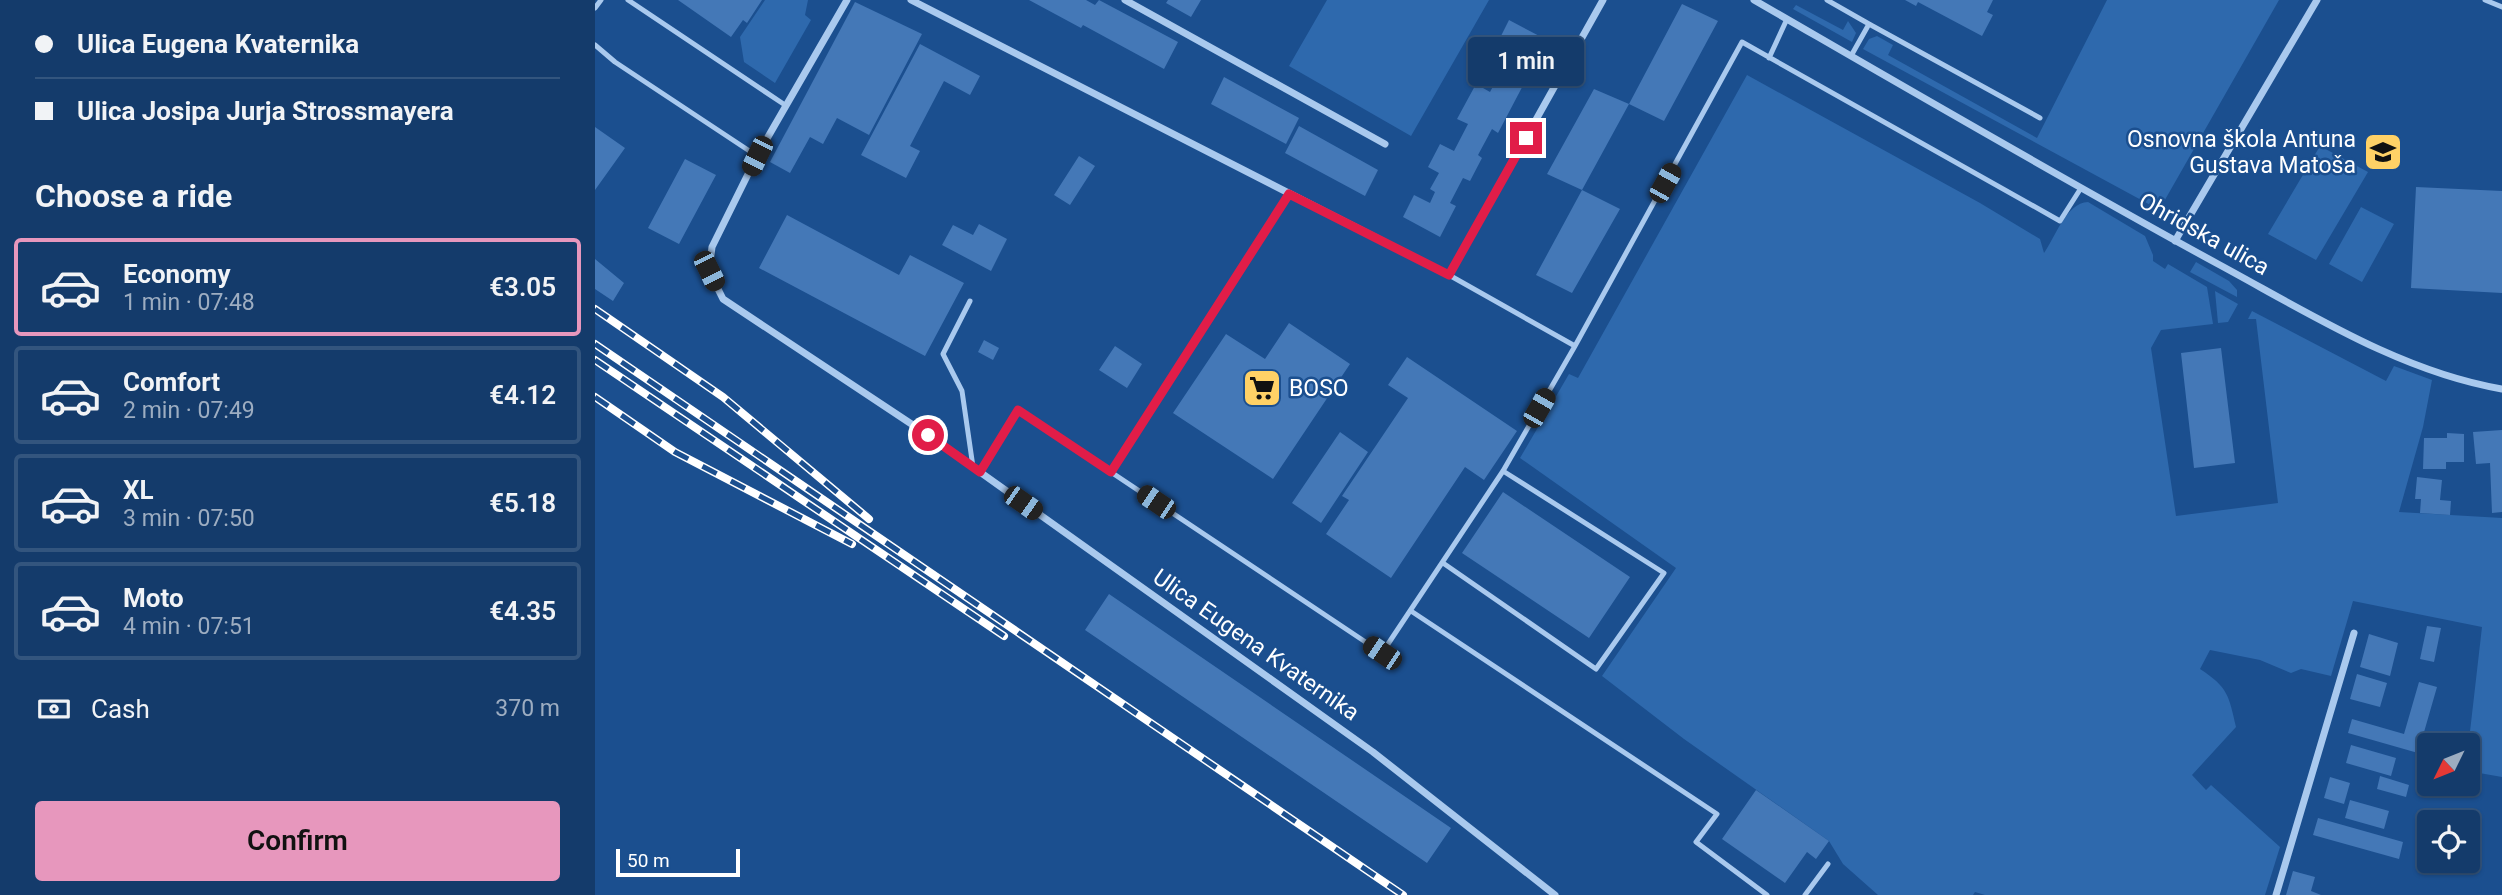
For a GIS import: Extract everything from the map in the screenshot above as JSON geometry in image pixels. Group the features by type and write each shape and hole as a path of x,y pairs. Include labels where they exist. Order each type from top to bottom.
{"street":[{"name":"Ulica Eugena Kvaternika","path":"847,0 757,156 712,247 709,271 723,299 928,435 1373,752 1555,895"},
{"path":"911,0 1449,275 1603,0"},
{"path":"1125,0 1142,4 1385,144"},
{"name":"Ohridska ulica","path":"1754,0 2081,188 2395,358 2476,385 2502,389"},
{"path":"2175,240 2317,0"},
{"path":"2276,895 2354,633"}],"lane":[{"path":"595,8 601,0"},
{"path":"628,0 785,105"},
{"path":"1827,0 2040,118"},
{"path":"2485,0 2502,7"},
{"path":"1769,58 1787,19"},
{"path":"1851,56 1869,24"},
{"path":"976,469 1018,410 1382,653 1503,471 1742,42 2060,221 2081,188"},
{"path":"595,45 615,62 757,156"},
{"path":"1111,472 1289,194"},
{"path":"1449,275 1575,346"},
{"path":"970,301 943,354 962,391 976,469"},
{"path":"1443,563 1596,669 1664,573 1503,471"},
{"path":"1411,611 1717,814 1696,842 1767,895"},
{"path":"1805,895 1828,864"}],"shaded area":[{"path":"765,0 808,0 805,15 811,20 775,83 744,62 740,37"},
{"path":"1327,0 1489,0 1411,136 1289,66"},
{"path":"2107,0 2279,0 2162,205 2156,208 1863,49 1869,39 1877,36 1893,45 1888,55 2037,138"},
{"path":"1796,5 1843,30 1848,21 1856,33 1852,42 1793,9"},
{"path":"1747,75 1980,203 2040,239 2044,253 2073,208 2088,202 2145,236 2153,261 2165,269 2168,264 2207,287 2213,324 2161,330 2151,348 2176,516 2278,503 2256,319 2248,319 2252,311 2386,381 2394,366 2432,380 2423,427 2399,512 2502,518 2502,777 2480,773 2480,733 2470,733 2482,627 2353,601 2331,676 2301,669 2291,673 2260,660 2210,650 2200,669 2226,693 2236,727 2192,775 2206,790 2211,785 2280,847 2265,895 1985,895 1975,892 1973,895 1878,895 1843,864 1829,841 1684,739 1602,676 1676,568 1520,458 1569,374 1578,378"},
{"path":"2320,146 2368,172 2316,260 2268,234"},
{"path":"2361,207 2394,224 2362,282 2329,264"},
{"path":"2196,262 2229,281 2237,290 2237,297 2190,272"},
{"path":"2215,291 2238,304 2228,322 2218,323"}],"building":[{"path":"678,0 762,0 747,23 743,20 731,37"},
{"path":"1029,0 1086,0 1095,5 1099,0 1178,42 1164,69 1083,25 1081,28"},
{"path":"1168,0 1201,0 1191,17 1166,3"},
{"path":"1905,0 1993,0 1987,12 1993,15 1982,36 1918,2 1916,6"},
{"path":"855,2 922,34 869,135 837,118 823,144 810,137 790,173 770,162"},
{"path":"1682,4 1718,21 1664,121 1629,104"},
{"path":"1509,20 1547,40 1498,133 1492,129 1478,155 1482,158 1470,181 1463,178 1450,203 1456,206 1440,237 1403,217 1414,195 1430,203 1435,192 1430,189 1439,173 1428,167 1440,144 1454,151 1468,124 1457,119 1476,84 1490,92 1511,52 1497,44"},
{"path":"920,44 980,76 970,95 944,81 910,146 920,151 906,178 861,155"},
{"path":"1224,77 1299,118 1286,144 1211,104"},
{"path":"1594,89 1629,104 1582,190 1547,174"},
{"path":"1299,126 1378,170 1365,196 1285,153"},
{"path":"595,127 625,148 595,190"},
{"path":"1079,156 1095,166 1070,205 1054,195"},
{"path":"685,159 716,175 679,244 648,228"},
{"path":"2416,187 2502,191 2502,293 2411,288"},
{"path":"1582,190 1620,209 1572,293 1536,275"},
{"path":"787,215 899,275 910,255 964,283 925,356 759,268"},
{"path":"979,224 1007,239 991,271 942,245 953,225 973,235"},
{"path":"595,259 624,283 613,301 595,289"},
{"name":"BOSO","path":"1289,323 1350,364 1273,479 1173,413 1226,334 1265,359"},
{"path":"984,340 999,348 993,360 978,352"},
{"path":"1115,346 1142,364 1127,388 1099,370"},
{"path":"2221,348 2235,463 2194,468 2181,353"},
{"path":"1407,357 1517,431 1484,480 1465,467 1391,578 1326,534 1349,500 1342,496 1408,398 1388,385"},
{"path":"2502,430 2502,512 2492,513 2490,463 2476,464 2473,432"},
{"path":"1340,432 1368,452 1321,523 1292,503"},
{"path":"2447,433 2464,434 2464,462 2446,462 2446,469 2423,469 2424,438 2447,438"},
{"path":"2417,477 2442,480 2440,500 2451,501 2450,515 2420,513 2421,499 2415,499"},
{"path":"1503,492 1630,577 1589,638 1462,553"},
{"path":"1109,594 1451,828 1427,863 1085,630"},
{"path":"2427,626 2441,628 2434,662 2420,659"},
{"path":"2369,634 2398,643 2390,676 2360,667"},
{"path":"2357,674 2387,683 2380,707 2350,699"},
{"path":"2419,682 2437,687 2424,733 2417,733 2417,753 2348,733 2352,719 2404,734"},
{"path":"2351,745 2396,758 2391,776 2346,763"},
{"path":"2380,776 2409,785 2406,797 2377,789"},
{"path":"2330,777 2350,783 2344,804 2324,798"},
{"path":"1756,790 1829,841 1816,859 1807,852 1785,883 1722,839"},
{"path":"2350,800 2389,811 2384,829 2345,818"},
{"path":"2318,818 2403,842 2399,859 2313,835"},
{"path":"2293,871 2315,877 2311,891 2321,895 2286,895"}],"railway":[{"path":"595,309 723,397 869,519"},
{"path":"595,344 1403,895"},
{"path":"595,360 1004,636"},
{"path":"595,397 675,452 852,544"}],"place":[{"name":"Osnovna škola Antuna Gustava Matoša","path":"2383,152"},
{"name":"BOSO","path":"1262,388"}],"route":[{"path":"928,435 980,472 1018,410 1111,472 1289,194 1449,275 1526,138"}]}
